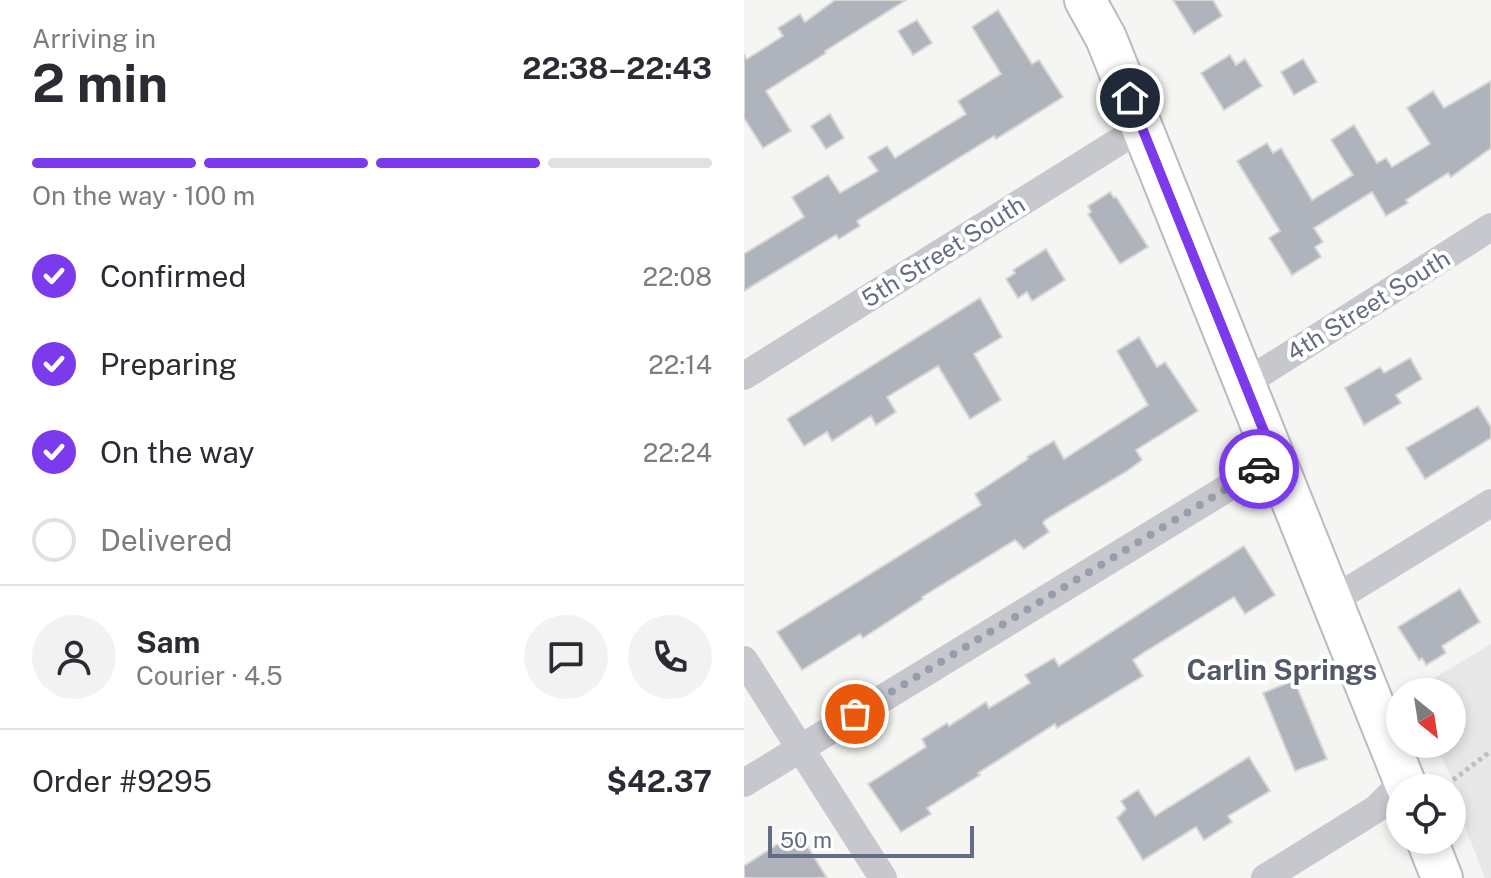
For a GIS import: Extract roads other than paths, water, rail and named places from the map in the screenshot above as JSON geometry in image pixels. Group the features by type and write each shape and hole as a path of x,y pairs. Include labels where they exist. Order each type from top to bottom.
{"main road":[{"path":"1085,0 1106,38 1401,774"},
{"path":"1433,854 1442,878"}],"street":[{"name":"5th Street South","path":"744,376 1142,127"},
{"name":"4th Street South","path":"1244,384 1491,227"},
{"path":"744,783 1275,459"},
{"path":"1333,600 1491,503"},
{"path":"744,660 883,878"},
{"path":"1265,878 1386,801"}],"district":[{"name":"Carlin Springs","path":"1282,669"}]}
